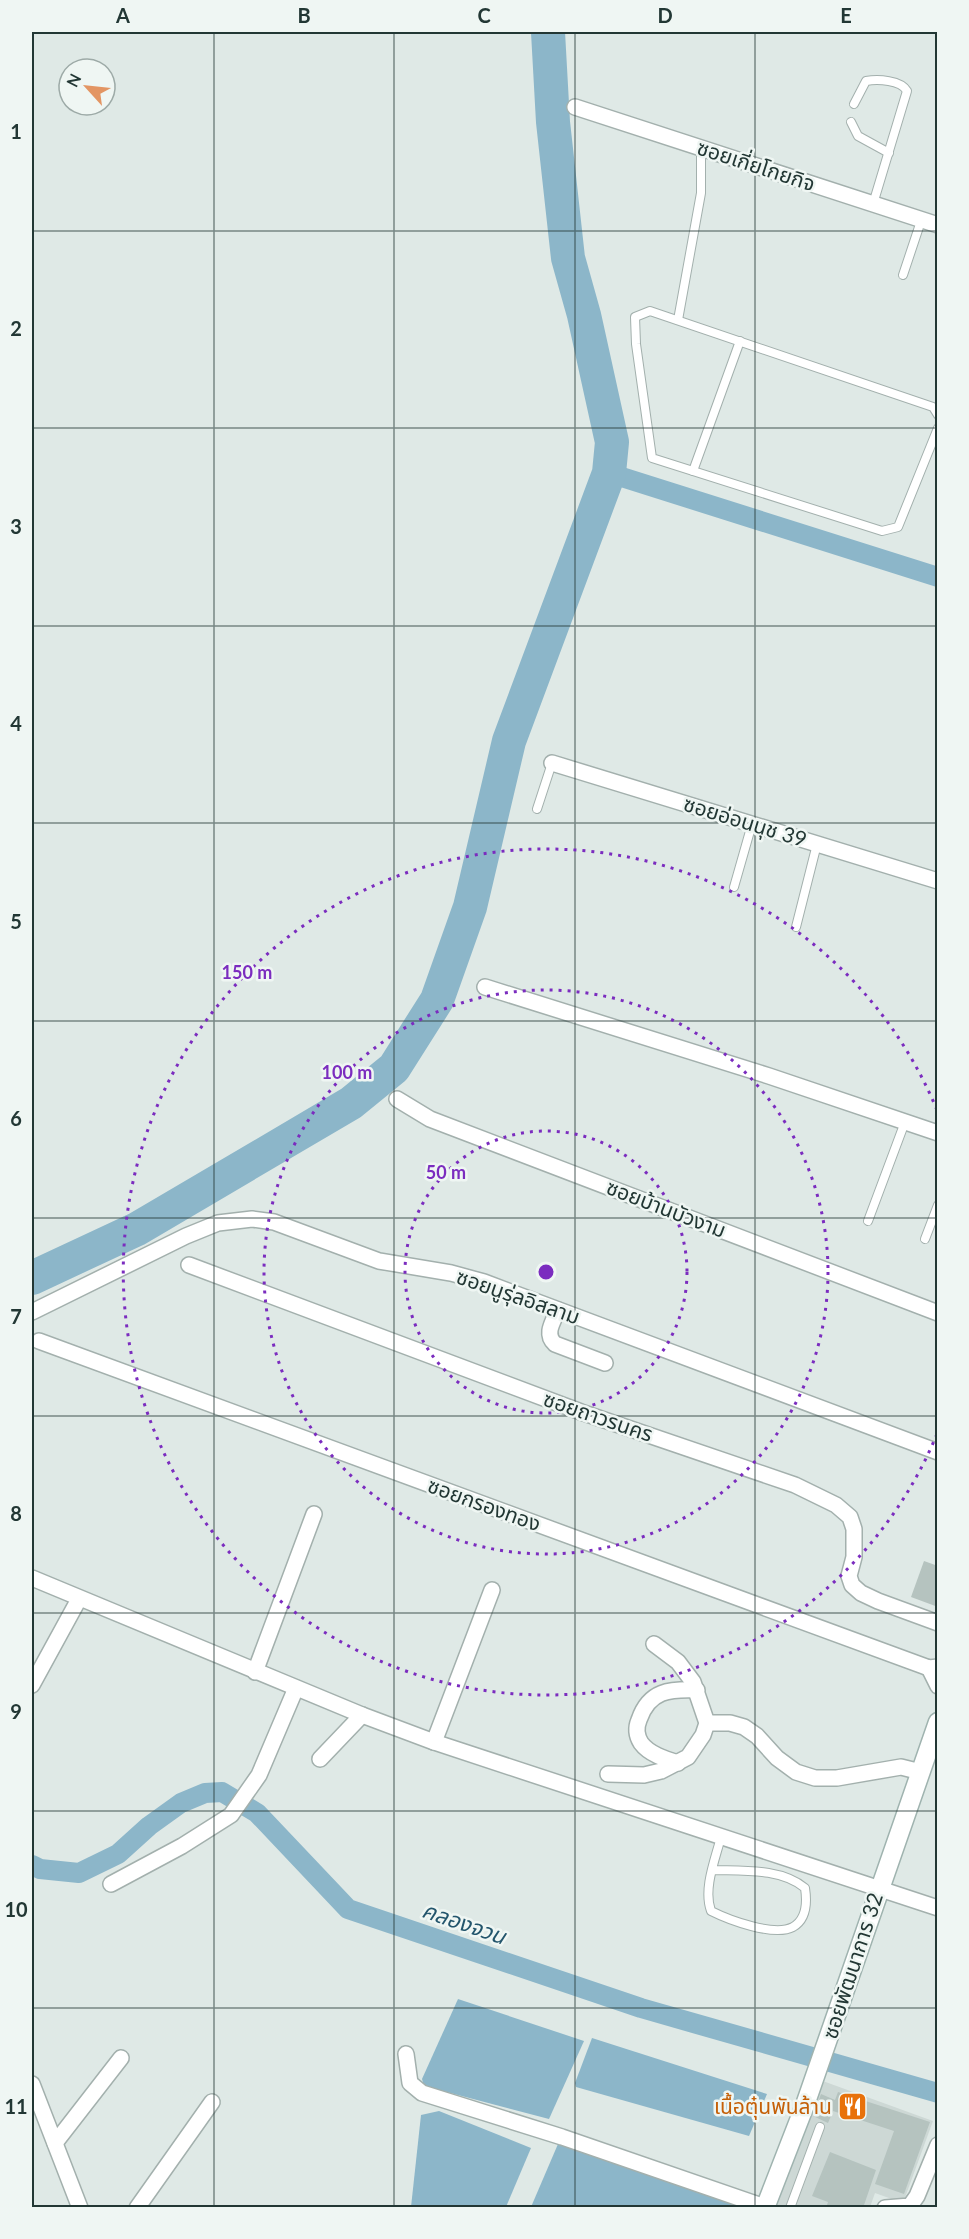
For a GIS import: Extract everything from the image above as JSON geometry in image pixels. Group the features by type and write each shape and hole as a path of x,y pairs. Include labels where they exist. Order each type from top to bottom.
{"street":[{"name":"ซอยเกี่ยโกยกิจ","path":"574,106 938,225"},
{"name":"ซอยอ่อนนุช 39","path":"552,763 938,881"},
{"path":"485,987 769,1076 938,1133"},
{"name":"ซอยบ้านบัวงาม","path":"397,1099 430,1119 938,1313"},
{"name":"ซอยนูรุ่ลอิสลาม","path":"32,1312 186,1236 218,1223 252,1219 274,1222 379,1260 452,1273 484,1282 938,1452"},
{"name":"ซอยถาวรนคร","path":"189,1265 580,1412 795,1485 836,1505 850,1517 854,1529 854,1557 849,1576 852,1585 861,1593 878,1601 938,1623"},
{"path":"558,1310 548,1334 550,1339 555,1344 604,1363"},
{"name":"ซอยกรองทอง","path":"39,1341 933,1668 938,1686"},
{"path":"255,1672 314,1514"},
{"path":"32,1578 255,1672 435,1742 938,1908"},
{"path":"435,1742 492,1590"},
{"path":"32,1685 79,1599"},
{"path":"608,1774 644,1775 661,1772 688,1757 698,1744 707,1723 697,1690 687,1671 654,1644"},
{"path":"111,1884 231,1815 259,1775 296,1688"},
{"path":"678,1763 649,1750 641,1743 636,1728 644,1708 660,1693 674,1689 697,1690"},
{"path":"320,1759 362,1715"},
{"name":"ซอยพัฒนาการ 32","path":"765,2207 830,2037 938,1722"},
{"path":"707,1723 730,1723 744,1727 757,1736 777,1758 796,1772 815,1778 837,1778 901,1767 921,1772"},
{"path":"406,2054 410,2083 422,2093 562,2137 765,2207"},
{"path":"56,2143 121,2058"},
{"path":"32,2084 80,2208"},
{"path":"137,2208 213,2102"},
{"path":"885,2208 910,2206 917,2196 938,2145"}],"lane":[{"path":"854,104 866,81 901,84 906,88 906,98 873,204"},
{"path":"851,122 858,136 889,153"},
{"path":"678,320 700,193 701,149"},
{"path":"903,274 921,221"},
{"path":"938,415 933,407 650,310 635,317 636,344 652,458 882,531 898,527 938,428"},
{"path":"693,471 740,341"},
{"path":"537,809 552,763"},
{"path":"734,887 752,824"},
{"path":"796,927 817,844"},
{"path":"868,1221 905,1122"},
{"path":"925,1239 938,1205"},
{"path":"713,1870 748,1871 796,1881 805,1888 807,1903 802,1918 794,1927 777,1929 747,1925 726,1919 711,1911 707,1899 713,1870 721,1837"},
{"path":"790,2208 820,2127"}],"shaded area":[{"path":"820,2080 933,2121 903,2203 875,2193 870,2207 774,2208"}],"water":[{"path":"458,1999 584,2041 549,2119 424,2086 422,2079"},
{"path":"592,2038 767,2094 749,2136 576,2087 575,2083"},
{"path":"439,2111 531,2148 506,2207 411,2207 421,2115"},
{"path":"558,2144 734,2205 733,2208 531,2207"}],"building":[{"path":"924,1561 938,1566 938,1607 911,1597"},
{"path":"838,2092 930,2122 904,2194 875,2184 894,2131 833,2111 828,2123 813,2116 821,2094 835,2100"},
{"path":"830,2152 876,2170 863,2208 826,2208 828,2202 812,2196"}],"waterway":[{"path":"32,1278 137,1229 351,1103 394,1068 437,1000 470,907 509,741 609,473 612,442 584,315 568,258 553,122 548,32"},
{"path":"609,473 938,577"},
{"name":"คลองจวน","path":"32,1865 40,1869 79,1873 118,1854 149,1826 181,1803 205,1793 222,1792 257,1813 348,1909 641,2008 938,2093"}],"place":[{"name":"เนื้อตุ๋นพันล้าน","path":"853,2107"}]}
